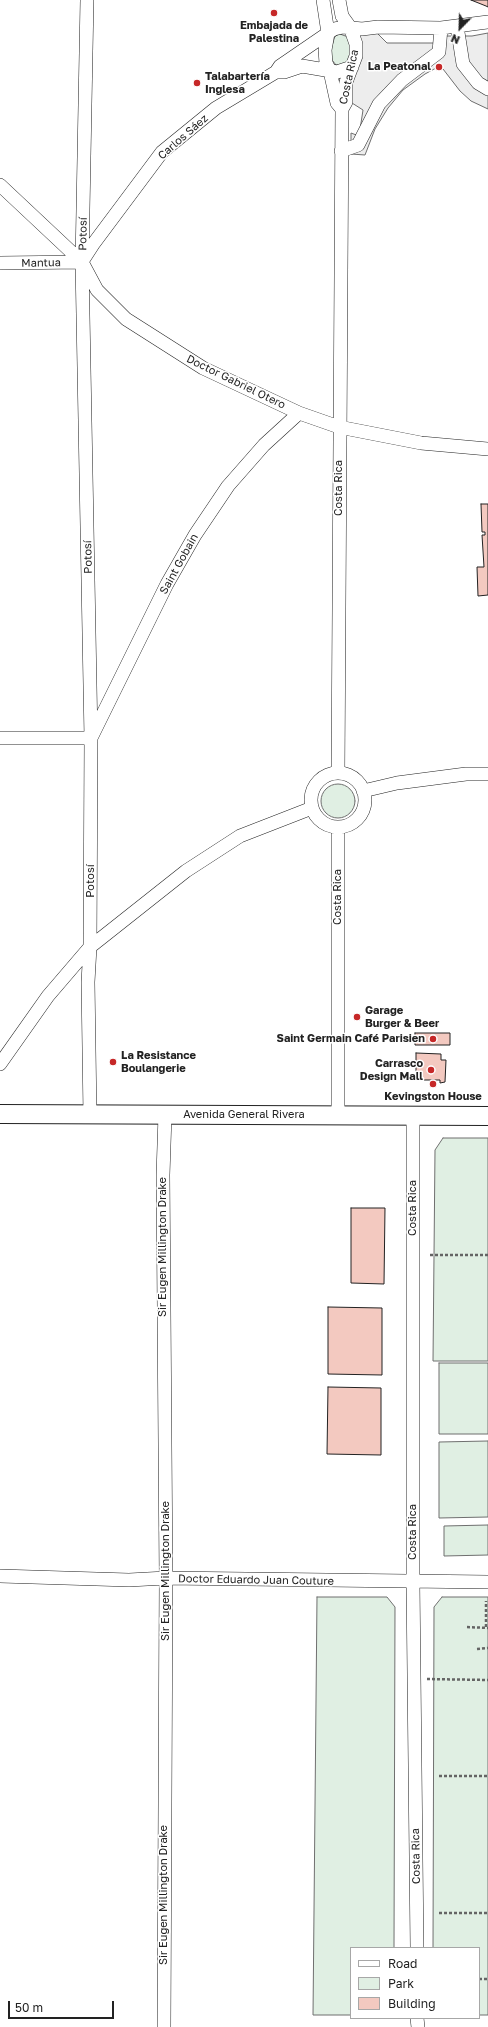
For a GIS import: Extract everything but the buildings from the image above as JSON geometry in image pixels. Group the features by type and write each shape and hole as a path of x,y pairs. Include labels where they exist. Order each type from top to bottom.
{"main road":[{"name":"Avenida General Rivera","path":"0,1114 338,1115 413,1117 488,1116"}],"street":[{"name":"Potosí","path":"87,0 82,262 91,738 90,947 88,982 90,1115"},
{"name":"Costa Rica","path":"323,0 328,33 325,50 326,63 330,71 337,103 342,109"},
{"name":"Costa Rica","path":"338,773 342,109 346,102 346,82 356,56 356,44 350,28 342,16 339,0"},
{"name":"Carlos Sáez","path":"82,262 94,243 162,152 216,108 276,72 280,66 334,29 441,28 488,22"},
{"path":"457,26 463,64 475,80 488,89"},
{"path":"341,151 358,145 379,104 402,80 439,52 441,28"},
{"name":"Carlos Sáez","path":"276,72 284,72 302,66 330,71 344,71 352,67"},
{"name":"Doctor Gabriel Otero","path":"0,185 82,262 97,290 126,319 161,343 203,368 299,413 339,427 421,443 488,449"},
{"name":"Mantua","path":"0,263 82,262"},
{"name":"Saint Gobain","path":"91,738 167,584 195,535 228,486 264,445 299,413"},
{"path":"0,738 91,738"},
{"path":"338,773 351,776 360,785 363,791 365,806 358,819 352,823 338,827 327,825 322,822 312,808 311,796 316,784 326,776 338,773"},
{"path":"363,791 397,783 466,774 488,774"},
{"path":"0,1064 48,996 90,947 186,871 240,836 312,808"},
{"name":"Costa Rica","path":"338,827 338,1115"},
{"name":"Sir Eugen Millington Drake","path":"164,2027 166,1578 163,1175 165,1115"},
{"name":"Costa Rica","path":"413,1117 413,1582 417,1947"},
{"name":"Doctor Eduardo Juan Couture","path":"0,1576 129,1580 166,1578 488,1582"}],"path":[{"path":"430,1255 488,1255"},
{"path":"468,1627 487,1627 486,1601"},
{"path":"477,1649 488,1648"},
{"path":"424,1679 488,1680"},
{"path":"439,1776 488,1776"},
{"path":"439,1913 488,1913"}],"green space":[{"path":"340,34 348,37 350,41 351,55 346,65 336,65 332,60 330,52 335,36"},
{"path":"338,784 350,789 355,801 350,813 338,818 326,813 321,801 326,789"},
{"path":"443,1138 488,1138 488,1361 433,1361 435,1150"},
{"path":"439,1363 488,1363 488,1434 439,1434"},
{"path":"488,1441 488,1517 439,1518 439,1442"},
{"path":"488,1525 488,1555 444,1556 444,1526"},
{"path":"317,1597 387,1597 395,1607 394,1947 350,1947 350,2015 313,2015"},
{"path":"442,1597 488,1597 488,2015 480,2015 480,1947 433,1947 434,1607"}],"shaded area":[{"path":"377,33 387,43 434,43 435,36 472,36 488,33 488,109 471,101 460,91 443,69 436,68 403,90 388,108 375,129 365,155 351,154 351,133 359,136 363,110 352,103 351,86 360,35"}],"place":[{"name":"Embajada de Palestina","path":"274,13"},
{"name":"La Peatonal","path":"439,67"},
{"name":"Talabartería Inglesa","path":"197,83"},
{"name":"Garage Burger & Beer","path":"357,1017"},
{"name":"Saint Germain Café Parisien","path":"433,1039"},
{"name":"La Resistance Boulangerie","path":"113,1062"},
{"name":"Carrasco Design Mall","path":"431,1070"},
{"name":"Kevingston House","path":"433,1084"}]}
